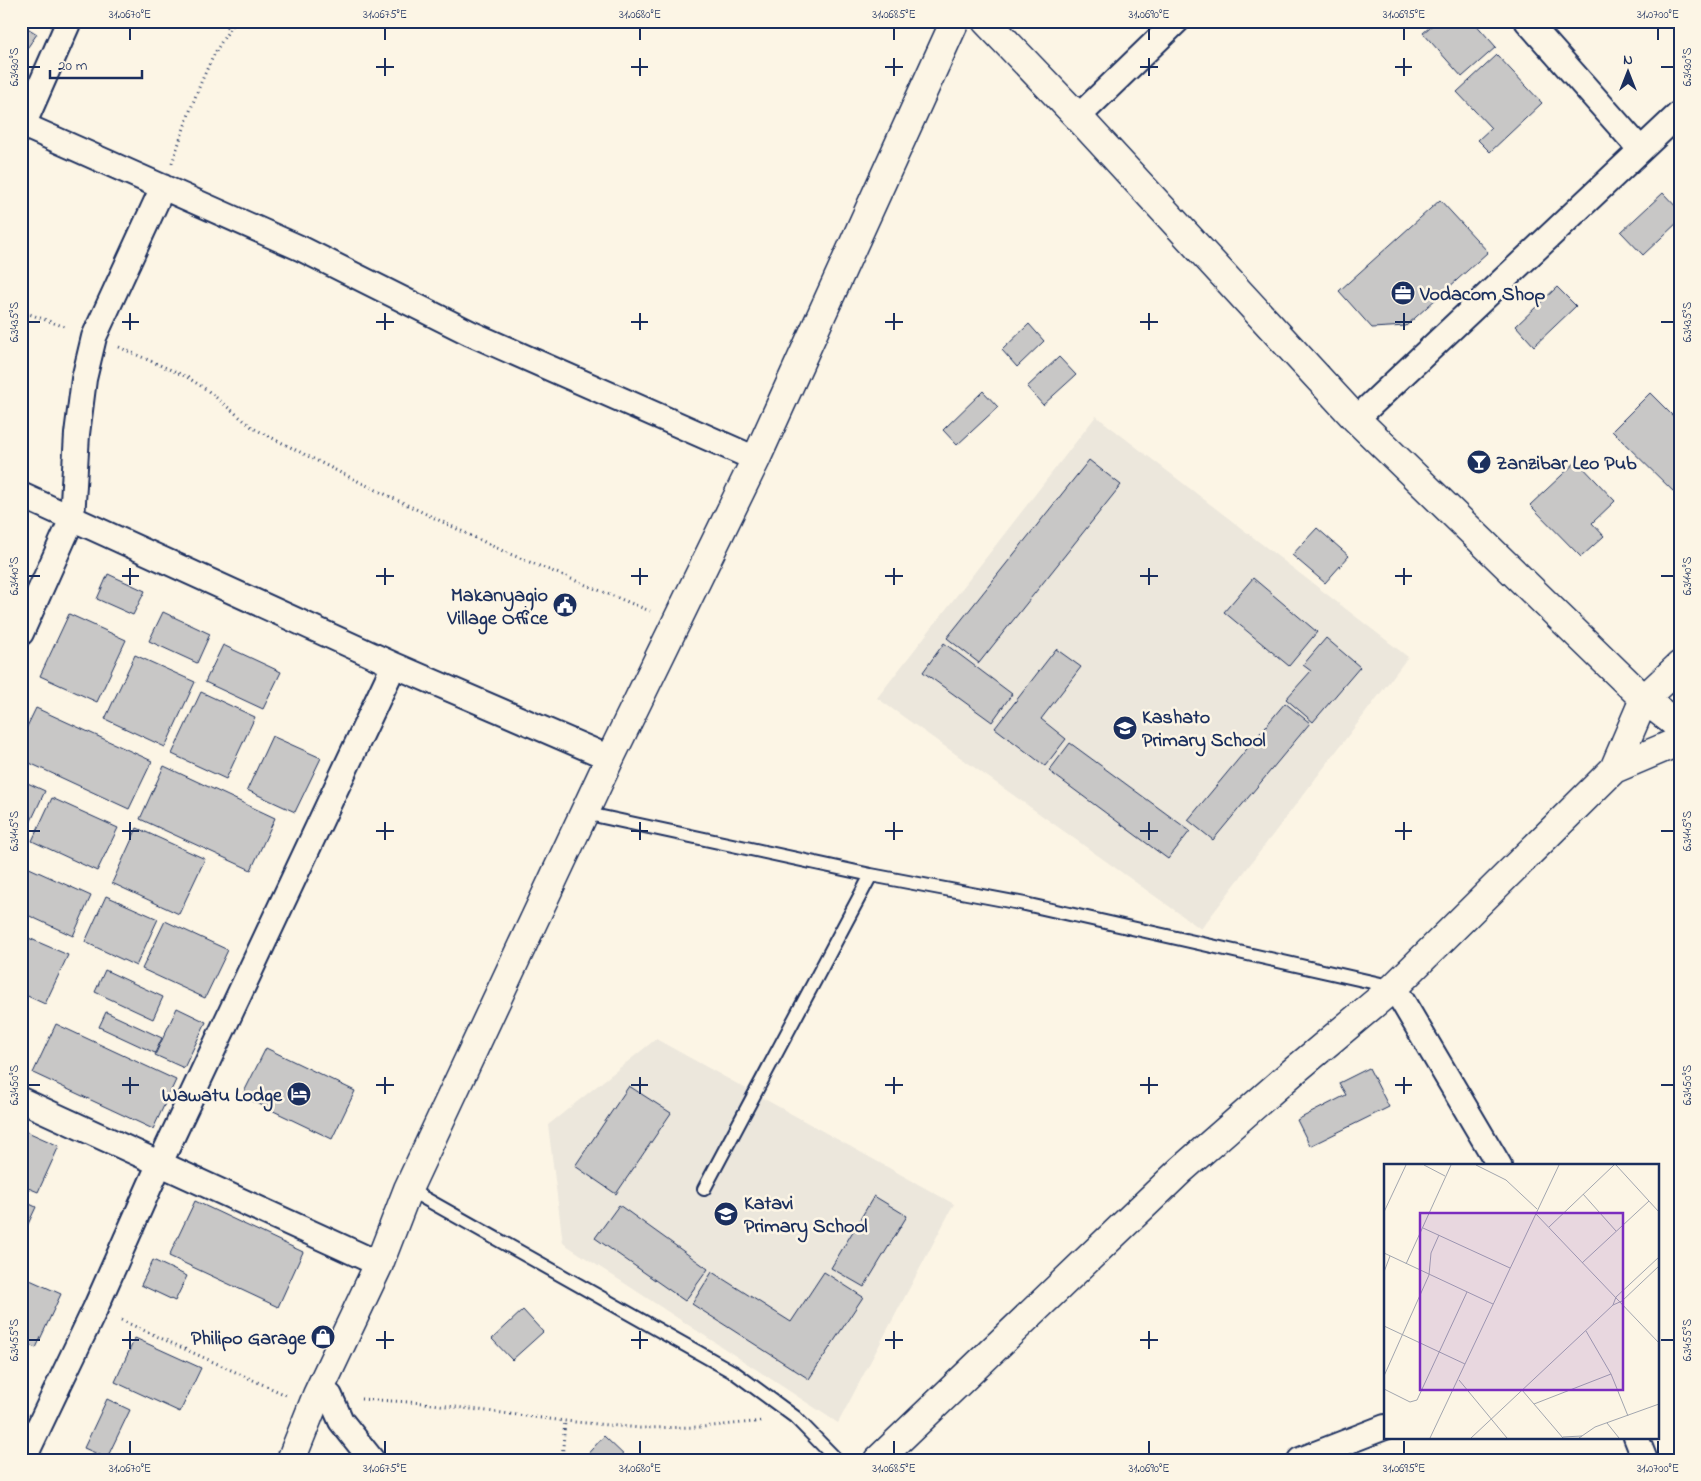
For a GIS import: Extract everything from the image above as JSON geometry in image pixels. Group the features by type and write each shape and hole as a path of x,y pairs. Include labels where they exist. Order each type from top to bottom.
{"street":[{"path":"69,21 22,127 164,187 302,250 470,334 756,459"},
{"path":"291,1460 321,1402 379,1264 408,1189 610,758 756,459 955,21"},
{"path":"986,21 1078,117 1356,419 1644,699 1680,727"},
{"path":"1078,117 1177,21"},
{"path":"1527,21 1640,149"},
{"path":"1356,419 1680,113"},
{"path":"21,633 72,519 77,434 84,379 94,336 164,187"},
{"path":"21,495 394,665 610,758"},
{"path":"24,1460 95,1309 159,1165 394,665"},
{"path":"1614,769 1644,699 1680,665"},
{"path":"878,1460 1182,1170 1294,1070 1394,987 1614,769 1680,741"},
{"path":"1394,987 1498,1164"},
{"path":"21,1100 159,1165 379,1264"},
{"path":"321,1402 341,1421 372,1460"},
{"path":"1300,1460 1384,1427"},
{"path":"1636,1438 1646,1460"}],"lane":[{"path":"584,813 871,875 1025,904 1394,987"},
{"path":"704,1189 871,875"},
{"path":"408,1189 735,1373 796,1417 837,1460"}],"path":[{"path":"218,21 230,28"},
{"path":"164,187 194,101 212,58 236,21"},
{"path":"21,311 94,336 187,377 207,390 253,428 341,473 505,552 676,622"},
{"path":"95,1309 321,1402 477,1409 565,1421 640,1428 703,1427 796,1417"},
{"path":"562,1460 565,1421"}],"shaded area":[{"path":"1096,416 1408,657 1201,929 877,698"},
{"path":"656,1039 954,1204 838,1423 563,1243 548,1125"}],"building":[{"path":"1437,21 1473,21 1496,47 1462,77 1423,33"},
{"path":"21,24 37,34 21,57"},
{"path":"1497,55 1542,103 1490,152 1478,140 1491,128 1457,92"},
{"path":"1663,193 1680,211 1680,220 1643,255 1621,232"},
{"path":"1440,200 1488,252 1406,326 1372,328 1339,291"},
{"path":"1557,287 1576,306 1534,346 1516,326"},
{"path":"1029,324 1044,341 1017,367 1002,350"},
{"path":"1059,357 1076,375 1043,405 1027,387"},
{"path":"983,391 998,407 957,445 943,430"},
{"path":"1650,393 1680,423 1680,498 1612,431"},
{"path":"1089,460 1121,485 979,663 947,638"},
{"path":"1577,461 1615,501 1592,523 1604,536 1581,557 1530,505"},
{"path":"1317,528 1349,556 1325,583 1292,555"},
{"path":"108,574 145,591 133,615 97,599"},
{"path":"1253,578 1317,632 1289,666 1224,612"},
{"path":"163,612 210,634 197,663 149,641"},
{"path":"69,614 126,640 97,702 40,676"},
{"path":"1326,638 1360,667 1313,722 1286,699 1311,671 1303,665"},
{"path":"944,643 1012,694 992,722 923,672"},
{"path":"223,645 281,672 263,709 205,682"},
{"path":"1056,649 1081,667 1041,719 1066,739 1045,766 995,728"},
{"path":"135,655 195,682 165,747 105,719"},
{"path":"201,692 255,717 226,779 172,754"},
{"path":"1285,703 1310,723 1213,840 1188,820"},
{"path":"36,708 152,761 129,809 21,759 21,739"},
{"path":"272,736 321,758 295,812 247,790"},
{"path":"1070,743 1190,831 1168,859 1049,771"},
{"path":"164,766 275,818 251,870 140,819"},
{"path":"21,780 45,791 24,836 21,834"},
{"path":"52,798 118,828 97,871 32,841"},
{"path":"137,828 205,859 179,914 112,883"},
{"path":"27,867 91,896 73,936 21,912 21,879"},
{"path":"106,896 158,919 136,966 85,942"},
{"path":"165,921 228,950 205,998 142,969"},
{"path":"24,936 68,955 45,1004 21,993 21,942"},
{"path":"105,970 163,997 153,1019 95,992"},
{"path":"177,1008 206,1022 184,1068 155,1055"},
{"path":"106,1012 162,1038 155,1053 99,1027"},
{"path":"56,1024 176,1080 153,1129 33,1073"},
{"name":"Wawatu Lodge","path":"266,1048 355,1091 332,1139 242,1096"},
{"path":"1369,1068 1389,1107 1310,1146 1297,1120 1346,1095 1339,1083"},
{"path":"629,1086 671,1113 616,1194 575,1166"},
{"path":"21,1129 59,1146 38,1192 21,1185"},
{"path":"874,1196 907,1216 864,1287 831,1268"},
{"path":"21,1200 36,1207 21,1239"},
{"path":"195,1201 303,1252 278,1307 169,1256"},
{"path":"619,1205 708,1269 685,1301 595,1238"},
{"path":"153,1260 187,1276 175,1301 141,1285"},
{"path":"712,1272 791,1322 824,1272 863,1297 809,1379 692,1304"},
{"path":"21,1276 61,1294 36,1348 21,1342"},
{"path":"523,1310 543,1332 512,1360 492,1339"},
{"path":"135,1338 201,1368 180,1412 115,1382"},
{"path":"107,1399 130,1410 107,1458 84,1448"},
{"path":"604,1436 629,1460 582,1460"}],"place":[{"name":"Vodacom Shop","path":"1403,293"},
{"name":"Zanzibar Leo Pub","path":"1479,462"},
{"name":"Makanyagio Village Office","path":"565,605"},
{"name":"Kashato Primary School","path":"1125,728"},
{"name":"Wawatu Lodge","path":"299,1094"},
{"name":"Katavi Primary School","path":"726,1214"},
{"name":"Philipo Garage","path":"323,1337"}]}
